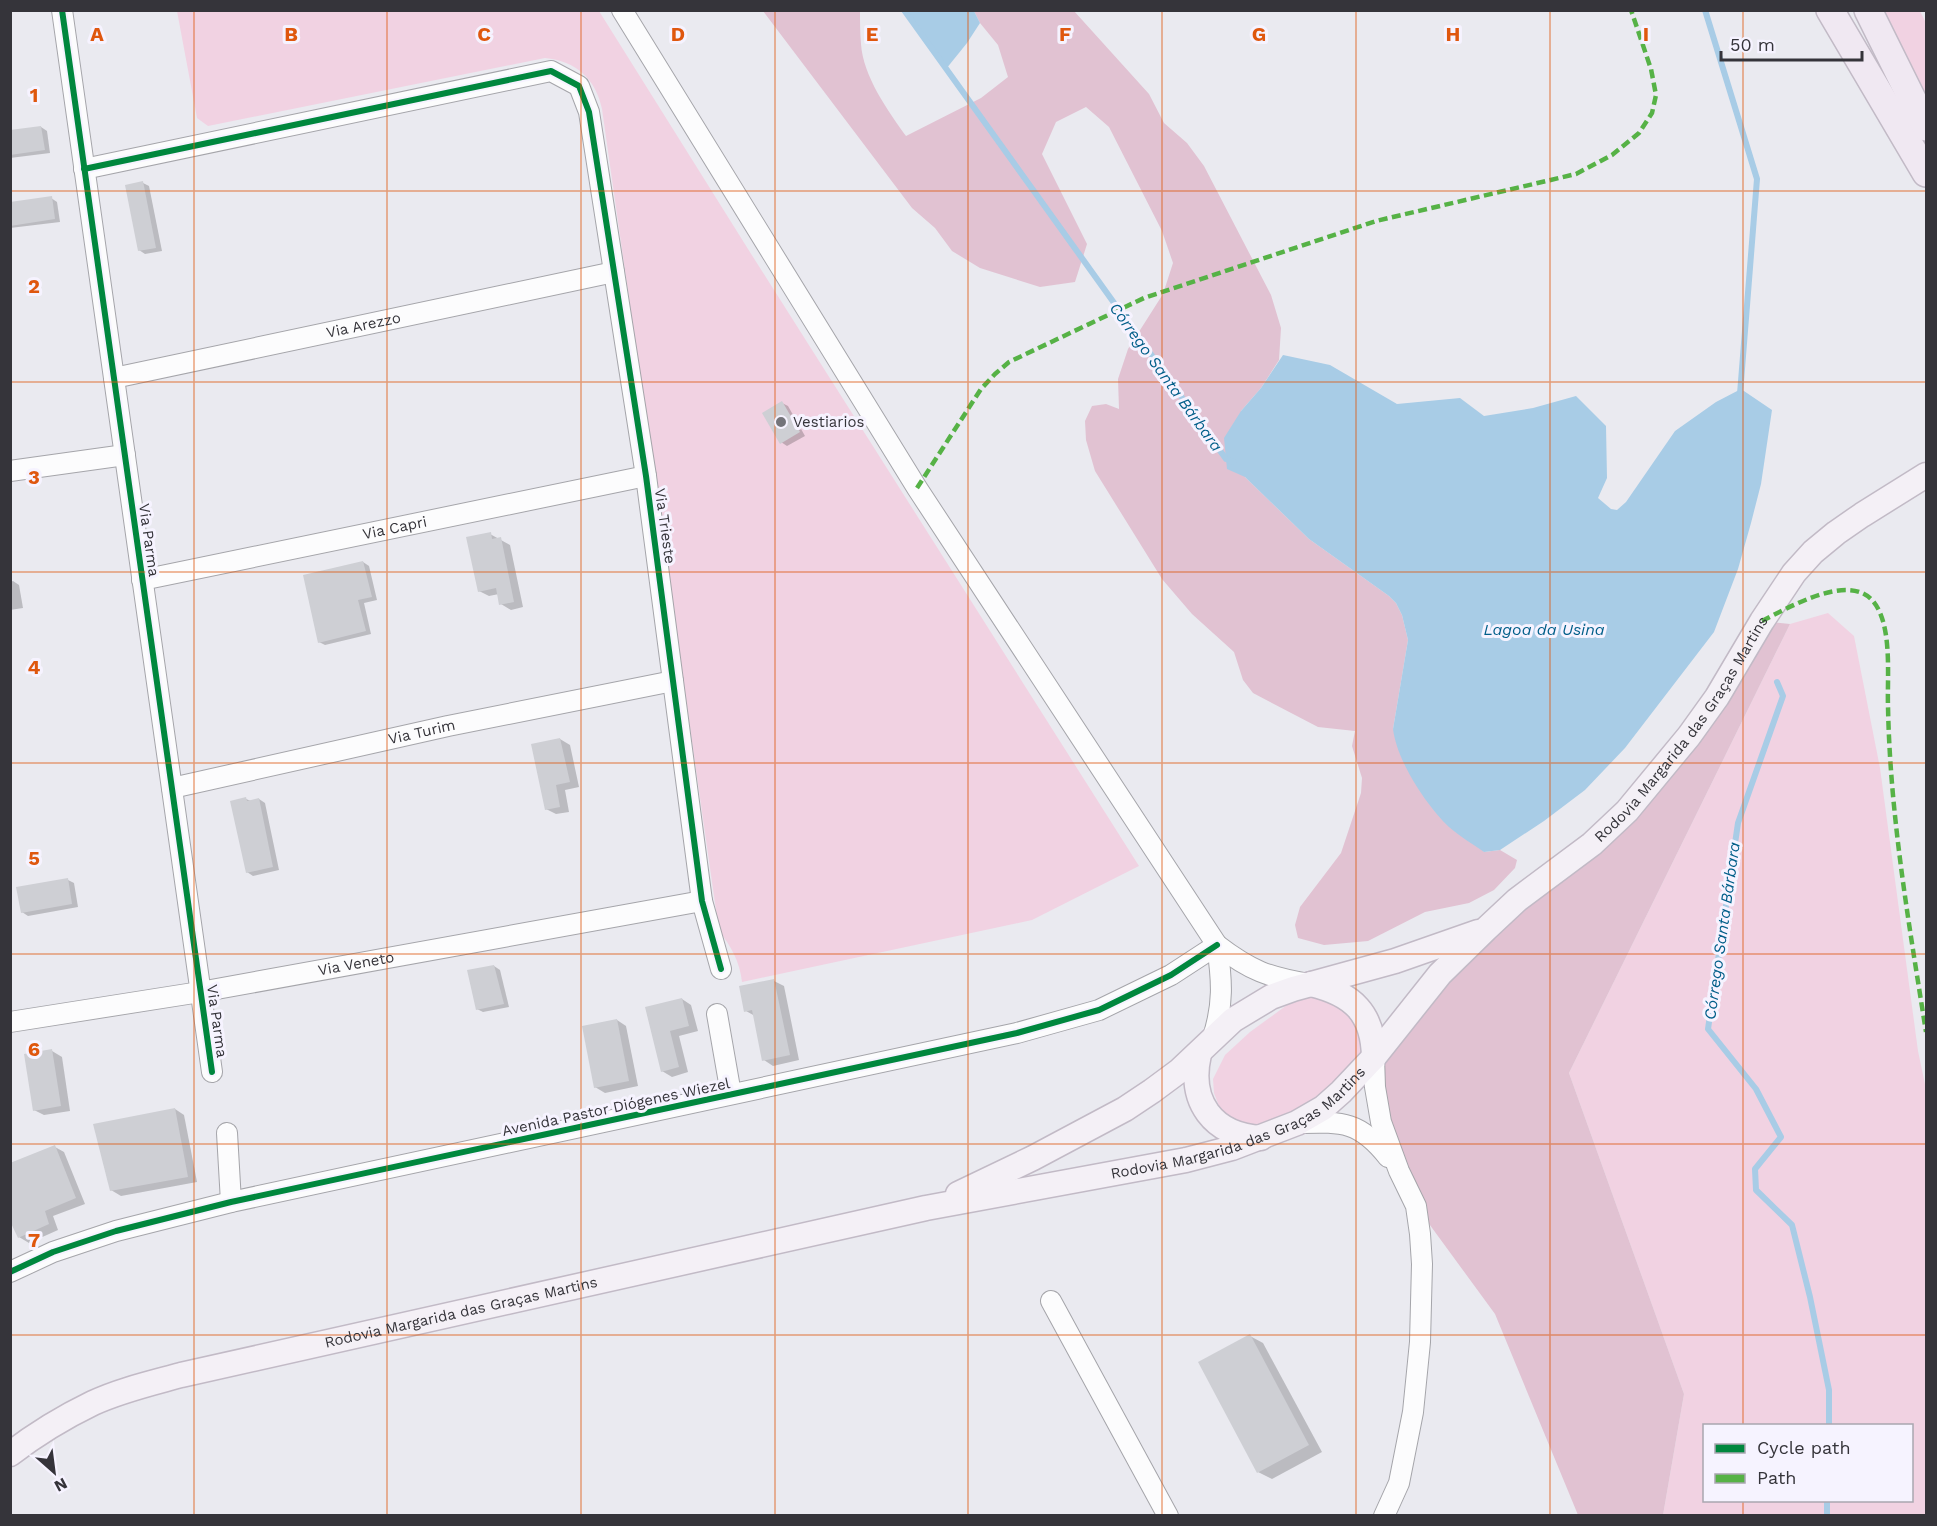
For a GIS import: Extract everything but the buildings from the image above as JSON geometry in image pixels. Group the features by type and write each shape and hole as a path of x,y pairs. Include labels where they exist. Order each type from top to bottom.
{"highway":[{"path":"1830,10 1926,173"},
{"path":"1868,10 1926,127"}],"main road":[{"name":"Rodovia Margarida das Graças Martins","path":"10,1454 30,1438 95,1402 134,1388 182,1375 926,1208 1186,1160 1232,1148 1298,1123 1323,1108 1341,1092 1374,1057 1440,974 1486,929 1517,900 1592,844 1627,811 1695,728 1717,697 1762,621 1794,573 1813,552 1862,514 1926,475"},
{"name":"Rodovia Margarida das Graças Martins","path":"1862,514 1926,484"},
{"name":"Rodovia Margarida das Graças Martins","path":"926,1208 1033,1158 1125,1109 1152,1091 1205,1047 1233,1020 1271,997 1395,961 1486,929"},
{"path":"1311,984 1344,995 1358,1006 1368,1022 1374,1039 1374,1057"},
{"path":"1205,1047 1195,1070 1200,1100 1208,1113 1218,1125 1231,1132 1246,1137 1262,1138"}],"street":[{"name":"Via Parma","path":"62,10 212,1072"},
{"path":"622,10 917,488 1217,945 1255,970 1278,978 1311,984"},
{"name":"Via Trieste","path":"84,169 551,71 579,86 589,112 646,476 702,901 721,969"},
{"name":"Via Arezzo","path":"114,378 614,272"},
{"path":"10,471 124,455"},
{"name":"Via Capri","path":"142,580 646,476"},
{"name":"Via Turim","path":"172,788 448,726 674,681"},
{"name":"Via Veneto","path":"10,1022 200,992 702,901"},
{"path":"1205,1047 1218,1022 1221,1004 1222,979 1217,945"},
{"name":"Avenida Pastor Diógenes Wiezel","path":"10,1272 53,1252 106,1235 231,1202 1017,1033 1099,1010 1171,975 1217,945"},
{"path":"717,1014 731,1094"},
{"path":"1374,1057 1381,1122 1399,1171 1416,1206 1422,1264 1420,1342 1413,1412 1400,1483 1384,1515"},
{"path":"1298,1123 1345,1124 1362,1131 1376,1142 1399,1171"},
{"path":"227,1133 231,1202"},
{"path":"1051,1301 1168,1515"}],"shaded area":[{"path":"177,11 599,11 1139,866 1032,920 742,982 734,955 719,931 602,109 590,80 566,63 545,58 208,126 197,118"},
{"path":"763,11 860,11 861,44 866,68 878,93 906,136 981,98 1008,77 998,45 980,23 974,11 1074,11 1149,94 1164,123 1187,143 1204,166 1271,295 1281,328 1279,360 1261,388 1241,411 1245,477 1309,539 1396,603 1402,615 1408,640 1393,729 1484,852 1500,850 1517,860 1515,868 1494,890 1469,903 1425,912 1368,941 1324,945 1298,938 1295,925 1300,907 1341,853 1361,793 1362,778 1352,746 1355,731 1318,727 1253,693 1243,680 1234,652 1192,614 1162,579 1095,471 1086,440 1085,421 1092,406 1106,404 1119,409 1118,379 1128,349 1163,294 1173,263 1162,231 1109,127 1086,107 1056,122 1042,154 1087,244 1075,282 1040,287 980,268 952,251 935,228 912,208"},
{"path":"1883,11 1920,11 1926,23 1926,100"},
{"path":"1828,613 1854,636 1880,768 1918,1051 1926,1089 1926,1515 1663,1515 1684,1394 1569,1073 1790,624"},
{"path":"1762,621 1790,624 1569,1073 1684,1394 1663,1515 1578,1515 1495,1314 1416,1206 1399,1171 1374,1057 1417,1001 1592,844"},
{"path":"1319,994 1345,1004 1363,1040 1361,1054 1327,1092 1295,1114 1252,1128 1227,1116 1219,1106 1214,1093 1213,1079 1225,1055 1250,1032 1287,1005"}],"water":[{"path":"904,11 974,11 980,23 946,69"},
{"name":"Lagoa da Usina","path":"1283,355 1330,365 1397,404 1460,398 1484,416 1533,408 1576,396 1606,426 1607,478 1598,498 1611,509 1617,510 1626,502 1675,431 1716,402 1741,389 1772,410 1761,484 1751,523 1738,569 1714,632 1625,748 1585,790 1500,850 1484,852 1449,827 1422,795 1400,755 1393,729 1408,640 1402,615 1396,603 1309,539 1245,477 1227,469 1224,438"}],"waterway":[{"name":"Córrego Santa Bárbara","path":"904,10 1226,459 1234,462"},
{"path":"1705,10 1757,179 1740,394"},
{"name":"Córrego Santa Bárbara","path":"1777,682 1783,696 1738,823 1708,1029 1756,1089 1781,1137 1755,1169 1756,1190 1792,1225 1810,1297 1829,1390 1829,1424"},
{"name":"Córrego Santa Bárbara","path":"1827,1502 1827,1516"}],"marked path":[{"path":"917,488 981,389 1009,362 1144,298 1376,221 1576,174 1612,155 1639,133 1652,113 1656,95 1651,69 1631,10"},
{"path":"1762,621 1802,602 1833,591 1848,590 1861,593 1872,600 1879,610 1888,650 1888,706 1896,829 1926,1032"}],"cycle path":[{"path":"62,10 212,1072"},
{"path":"84,169 551,71 579,86 589,112 646,476 702,901 721,969"},
{"path":"10,1272 53,1252 116,1231 231,1202 1017,1033 1099,1010 1171,975 1217,945"}],"place":[{"name":"Vestiarios","path":"781,422"}]}
